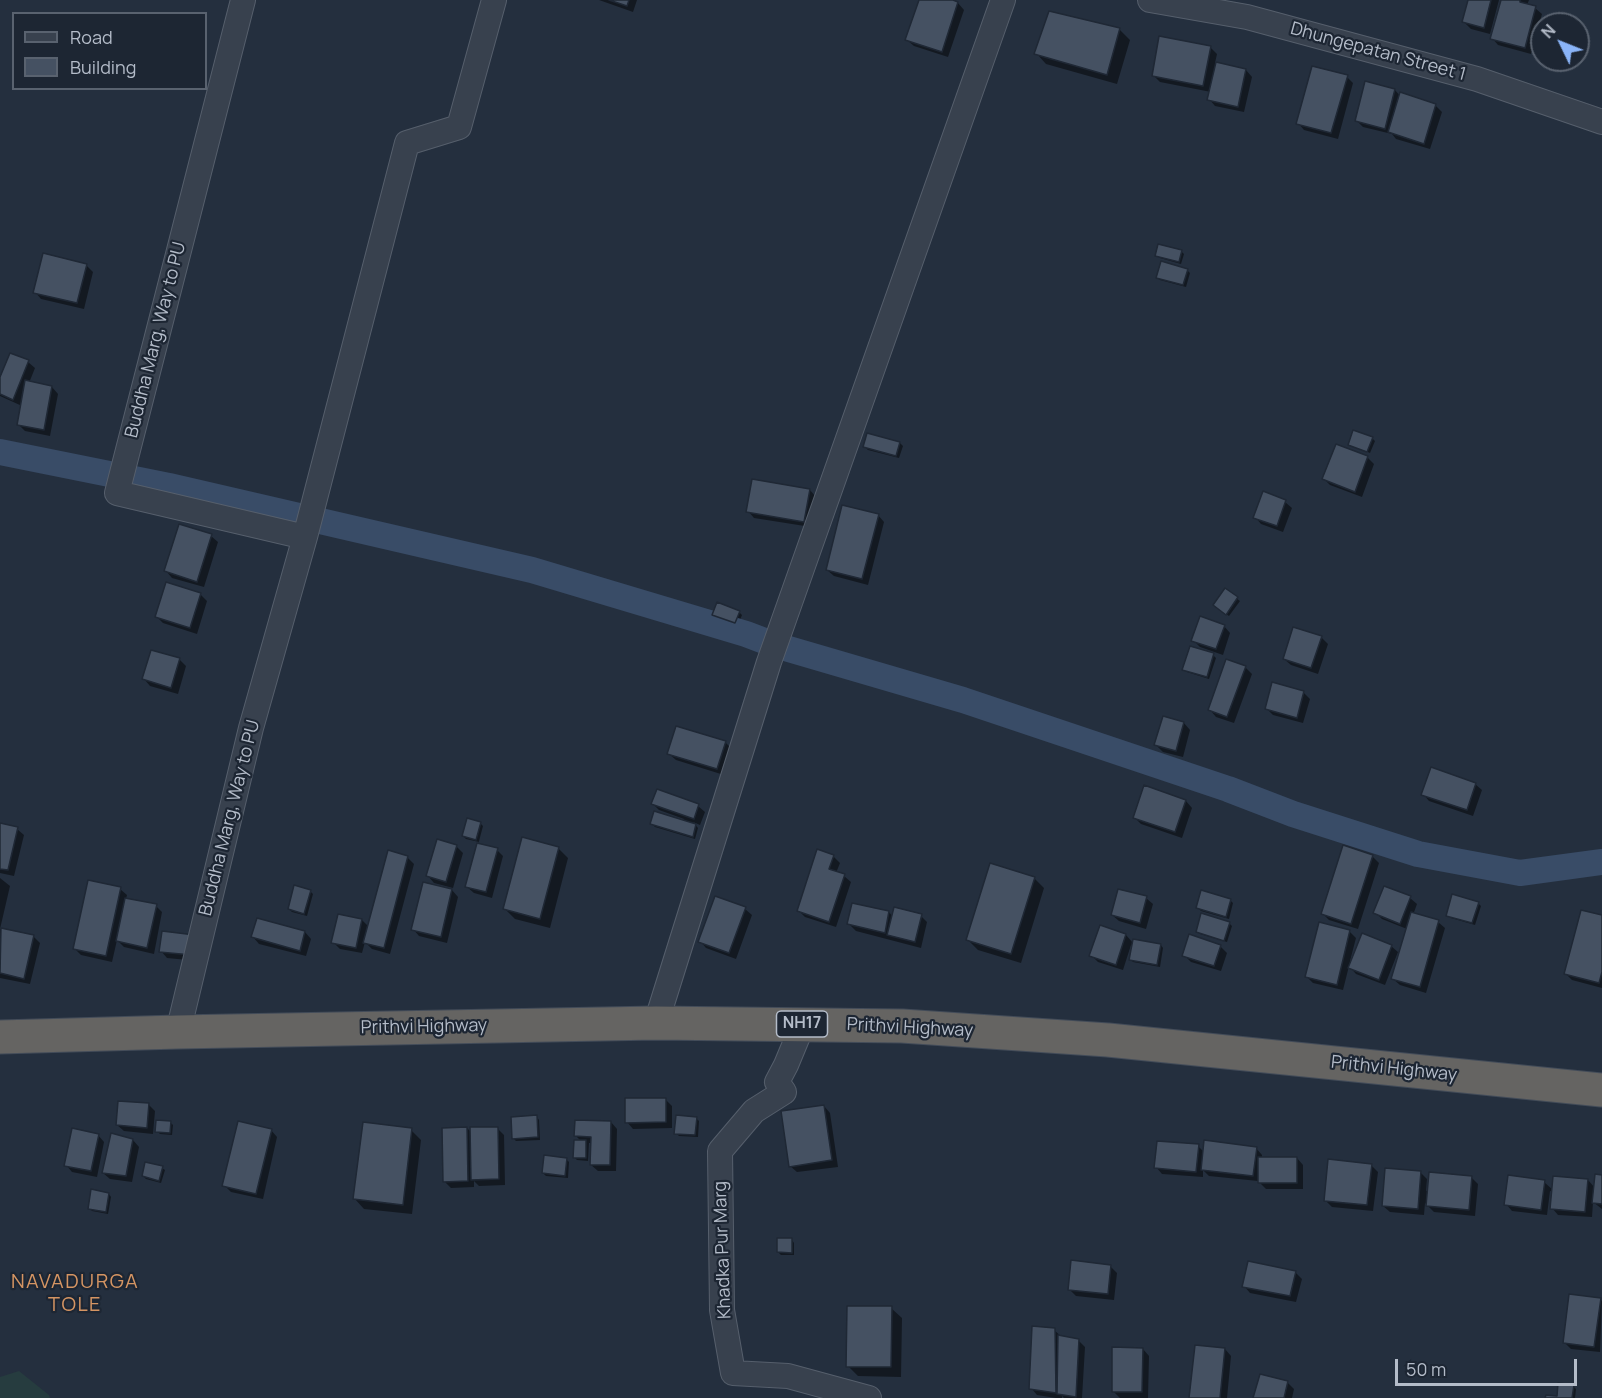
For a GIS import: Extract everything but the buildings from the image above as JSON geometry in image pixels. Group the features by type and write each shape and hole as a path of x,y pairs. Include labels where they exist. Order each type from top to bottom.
{"highway":[{"name":"Prithvi Highway","path":"0,1037 656,1023 902,1026 1108,1040 1602,1090"}],"street":[{"name":"Buddha Marg, Way to PU","path":"243,0 117,493 305,537"},
{"name":"Buddha Marg, Way to PU","path":"178,1032 251,728 305,537 407,142 459,127 494,0"},
{"path":"656,1023 769,662 1003,0"},
{"name":"Dhungepatan Street 1","path":"1150,0 1247,17 1478,79 1602,122"},
{"name":"Khadka Pur Marg","path":"803,1024 777,1082 784,1092 754,1111 720,1151 722,1310 733,1373 789,1376 869,1398"}],"green space":[{"path":"19,1371 50,1398 0,1398 0,1377"}],"waterway":[{"path":"0,452 169,486 532,570 963,700 1228,789 1293,814 1418,854 1520,873 1602,862"}],"district":[{"name":"NAVADURGA TOLE","path":"75,1294"}]}
